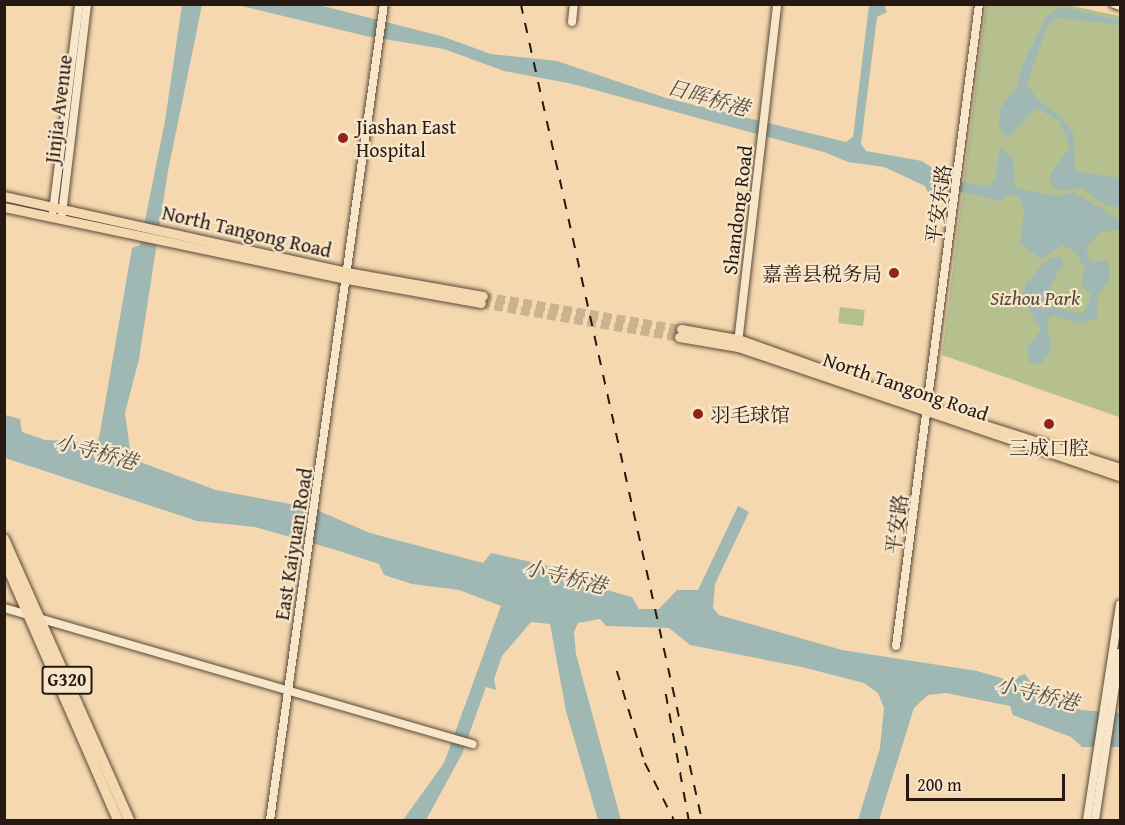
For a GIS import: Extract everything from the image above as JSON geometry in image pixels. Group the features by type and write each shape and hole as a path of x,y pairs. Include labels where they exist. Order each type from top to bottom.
{"highway":[{"name":"G320","path":"4,538 118,820"},
{"name":"G320","path":"4,559 34,616 129,820"}],"main road":[{"name":"North Tangong Road","path":"4,196 57,212 347,276 482,299"},
{"name":"North Tangong Road","path":"4,207 57,212"},
{"name":"North Tangong Road","path":"680,333 738,343 1120,477"},
{"name":"North Tangong Road","path":"927,410 1120,468"}],"street":[{"name":"Jinjia Avenue","path":"57,212 80,4"},
{"name":"Jinjia Avenue","path":"57,212 87,4"},
{"name":"East Kaiyuan Road","path":"270,820 317,498 384,4"},
{"path":"572,22 574,4"},
{"name":"Shandong Road","path":"738,343 777,4"},
{"name":"平安东路","path":"927,410 979,4"},
{"path":"1114,4 1120,6"},
{"name":"平安路","path":"896,646 927,410"},
{"path":"1111,697 1120,605"},
{"path":"4,608 472,744"},
{"path":"1087,820 1120,653"},
{"path":"1095,820 1100,761"}],"green space":[{"name":"Sizhou Park","path":"986,5 1068,5 1120,16 1119,417 942,355"},
{"path":"840,307 865,310 863,326 838,323"}],"water":[{"name":"小寺桥港","path":"182,5 202,5 168,171 139,359 125,413 130,450 140,462 216,490 312,508 370,533 483,563 491,553 562,569 581,583 632,597 639,609 659,609 677,590 698,590 738,506 749,512 715,584 713,608 719,615 842,650 977,671 1008,680 1025,674 1039,694 1081,710 1120,713 1120,747 1082,747 1071,737 1013,715 1010,706 946,693 928,695 914,708 879,820 858,820 880,748 884,708 878,693 864,683 802,667 690,645 669,628 606,626 600,619 578,623 574,632 576,654 621,820 598,820 566,711 550,624 531,622 502,656 494,679 496,690 486,687 462,754 426,820 403,820 444,763 501,606 459,590 412,584 384,575 379,564 336,550 255,527 197,521 5,458 5,415 20,419 22,432 45,440 95,442 99,438 132,248 140,245 165,121"},
{"path":"237,5 319,5 441,36 491,54 557,61 666,98 846,142 853,137 869,5 884,5 887,12 877,17 861,144 866,151 922,161 950,180 986,186 995,181 1000,147 1013,160 1015,188 1056,196 1073,192 1120,220 1120,229 1099,233 1086,248 1090,261 1109,261 1109,279 1098,296 1097,318 1080,324 1054,315 1047,319 1051,350 1040,365 1029,362 1027,347 1041,330 1022,299 1026,284 1039,268 1049,259 1062,257 1063,265 1050,286 1053,307 1083,314 1091,295 1081,285 1085,268 1076,253 1062,245 1040,259 1020,243 1024,209 1019,197 1008,194 1001,201 939,187 934,194 928,192 925,186 884,167 848,162 827,153 573,84 504,71 444,49 366,36"},
{"path":"1060,7 1120,20 1120,25 1058,18 1048,24 1027,83 1036,98 1061,117 1074,134 1075,171 1120,178 1120,208 1105,205 1082,188 1059,190 1051,186 1050,174 1070,147 1059,121 1036,108 1007,138 999,126 1000,108 1018,86 1021,68 1046,17"}],"tunnel":[{"path":"483,296 681,329"},
{"path":"481,303 679,337"}],"railway":[{"path":"521,4 702,820"},
{"path":"617,671 645,763 674,820"},
{"path":"666,694 689,820"}],"place":[{"name":"Jiashan East Hospital","path":"343,138"},
{"name":"嘉善县税务局","path":"894,273"},
{"name":"羽毛球馆","path":"698,414"},
{"name":"三成口腔","path":"1049,424"}],"water label":[{"name":"日晖桥港","path":"708,98"}]}
